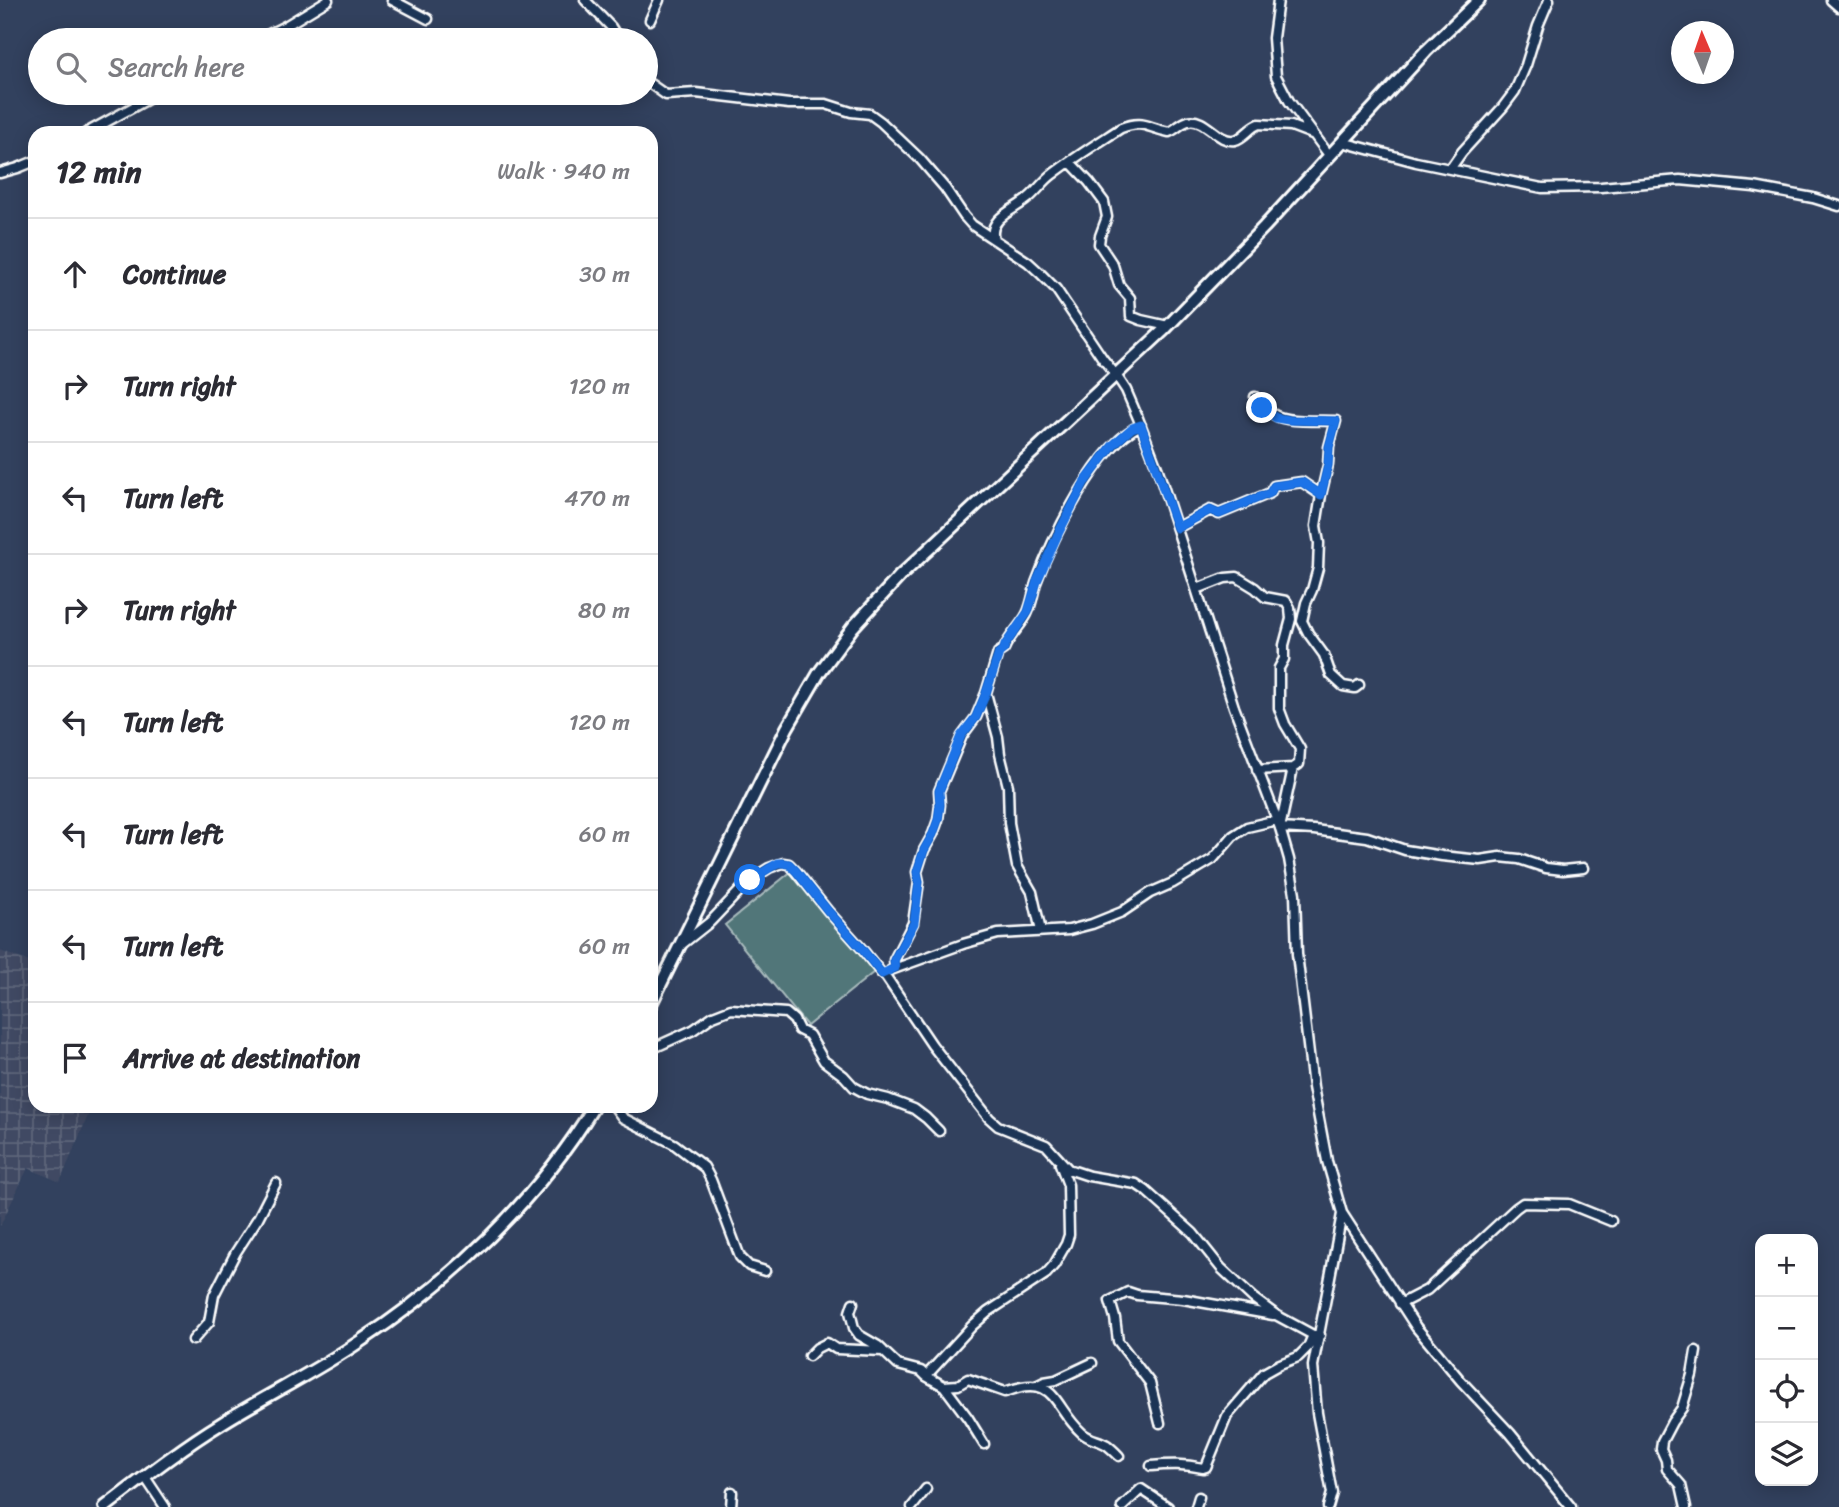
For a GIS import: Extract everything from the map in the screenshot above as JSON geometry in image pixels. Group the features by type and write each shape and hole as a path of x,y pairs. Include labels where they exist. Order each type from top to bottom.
{"main road":[{"path":"658,990 787,728 819,673 853,627 901,576 1168,326 1264,227 1426,51 1479,0"},
{"path":"105,1507 222,1423 360,1342 423,1295 464,1261 508,1217 548,1171 589,1113"}],"street":[{"path":"282,28 328,0"},
{"path":"392,0 428,19"},
{"path":"585,0 612,28"},
{"path":"650,20 659,0"},
{"path":"1278,0 1273,38 1276,76 1289,101 1329,155"},
{"path":"1450,169 1515,91 1527,65 1549,0"},
{"path":"1831,0 1839,7"},
{"path":"658,89 666,95 695,93 789,104 826,104 851,112 870,114 920,159 972,225 1028,262 1056,289 1126,390 1177,528 1234,706 1279,824 1289,859 1295,894 1297,954 1313,1087 1327,1161 1342,1213 1416,1327 1571,1507"},
{"path":"99,126 137,105"},
{"path":"994,239 993,228 1003,216 1026,200 1050,176 1121,128 1135,123 1168,132 1188,121 1195,121 1231,140 1237,140 1259,124 1291,127 1312,134"},
{"path":"1342,142 1416,162 1542,188 1601,187 1680,180 1741,186 1813,198 1839,206"},
{"path":"1070,162 1104,202 1107,217 1099,244 1113,265 1119,285 1130,298 1131,316 1168,326"},
{"path":"0,173 28,164"},
{"path":"1255,397 1262,408 1276,418 1336,421 1316,526 1319,543 1318,568 1302,621 1324,654 1331,675 1343,686 1355,688 1359,685"},
{"path":"895,968 894,960 914,923 919,882 917,872 938,820 939,791 961,736 976,717 999,653 1028,612 1037,581 1084,483 1113,445 1132,428 1141,425"},
{"path":"1177,528 1210,510 1219,514 1270,493 1274,486 1302,482 1321,495"},
{"path":"1197,589 1225,578 1237,577 1265,597 1286,601 1290,608 1292,620 1279,668 1279,708 1300,749 1299,764 1293,768 1257,770"},
{"path":"986,693 1008,786 1009,822 1017,866 1032,892 1041,932"},
{"path":"1279,824 1293,768"},
{"path":"884,974 998,934 1069,930 1122,912 1213,859 1233,836 1247,827 1279,824 1367,837 1405,850 1442,856 1480,860 1519,859 1546,868 1563,870 1583,868"},
{"path":"679,947 710,922 750,880 769,868 783,863 789,864 884,974 932,1045 989,1118 998,1126 1046,1145 1068,1169 1136,1184 1193,1233 1239,1286 1276,1315 1316,1335"},
{"path":"658,1046 693,1030 713,1016 732,1009 786,1013 794,1020 799,1030 808,1035 824,1061 854,1087 914,1109 939,1131"},
{"path":"619,1113 622,1118 674,1144 704,1167 740,1257 749,1266 765,1272"},
{"path":"926,1376 988,1312 1046,1274 1054,1265 1069,1235 1068,1185 1058,1160"},
{"path":"193,1340 209,1322 214,1296 276,1183"},
{"path":"1400,1304 1427,1290 1523,1203 1569,1204 1611,1221"},
{"path":"1328,1507 1332,1493 1317,1413 1313,1366 1316,1335 1342,1213"},
{"path":"1160,1423 1150,1383 1118,1341 1110,1301 1128,1292 1183,1298 1276,1315"},
{"path":"853,1303 850,1312 854,1328 859,1335 898,1365 921,1371 944,1386 984,1444"},
{"path":"1151,1466 1174,1464 1206,1467 1227,1416 1264,1373 1298,1357 1316,1335"},
{"path":"809,1356 827,1343 836,1349 883,1351"},
{"path":"1686,1507 1682,1485 1667,1469 1661,1449 1667,1432 1682,1408 1696,1352"},
{"path":"1036,1386 1092,1363"},
{"path":"944,1386 958,1385 968,1379 1005,1392 1023,1385 1044,1388 1053,1395 1068,1418 1084,1435 1106,1445 1119,1456"},
{"path":"145,1477 165,1507"},
{"path":"912,1507 926,1489"},
{"path":"1122,1507 1142,1489 1168,1507"},
{"path":"732,1492 732,1507"},
{"path":"1196,1507 1199,1497"}],"shaded area":[{"path":"0,951 28,961 28,1113 89,1113 60,1182 28,1168 0,1226"}],"green space":[{"path":"792,871 874,972 807,1026 725,925"}],"route":[{"path":"750,880 778,863 789,864 882,974 895,968 894,960 914,923 919,882 917,872 938,820 939,791 946,771 961,736 976,717 999,653 1028,612 1037,581 1084,483 1113,445 1132,428 1141,425 1177,528 1210,510 1219,514 1270,493 1274,486 1302,482 1321,495 1336,421 1276,418 1262,408"}]}
